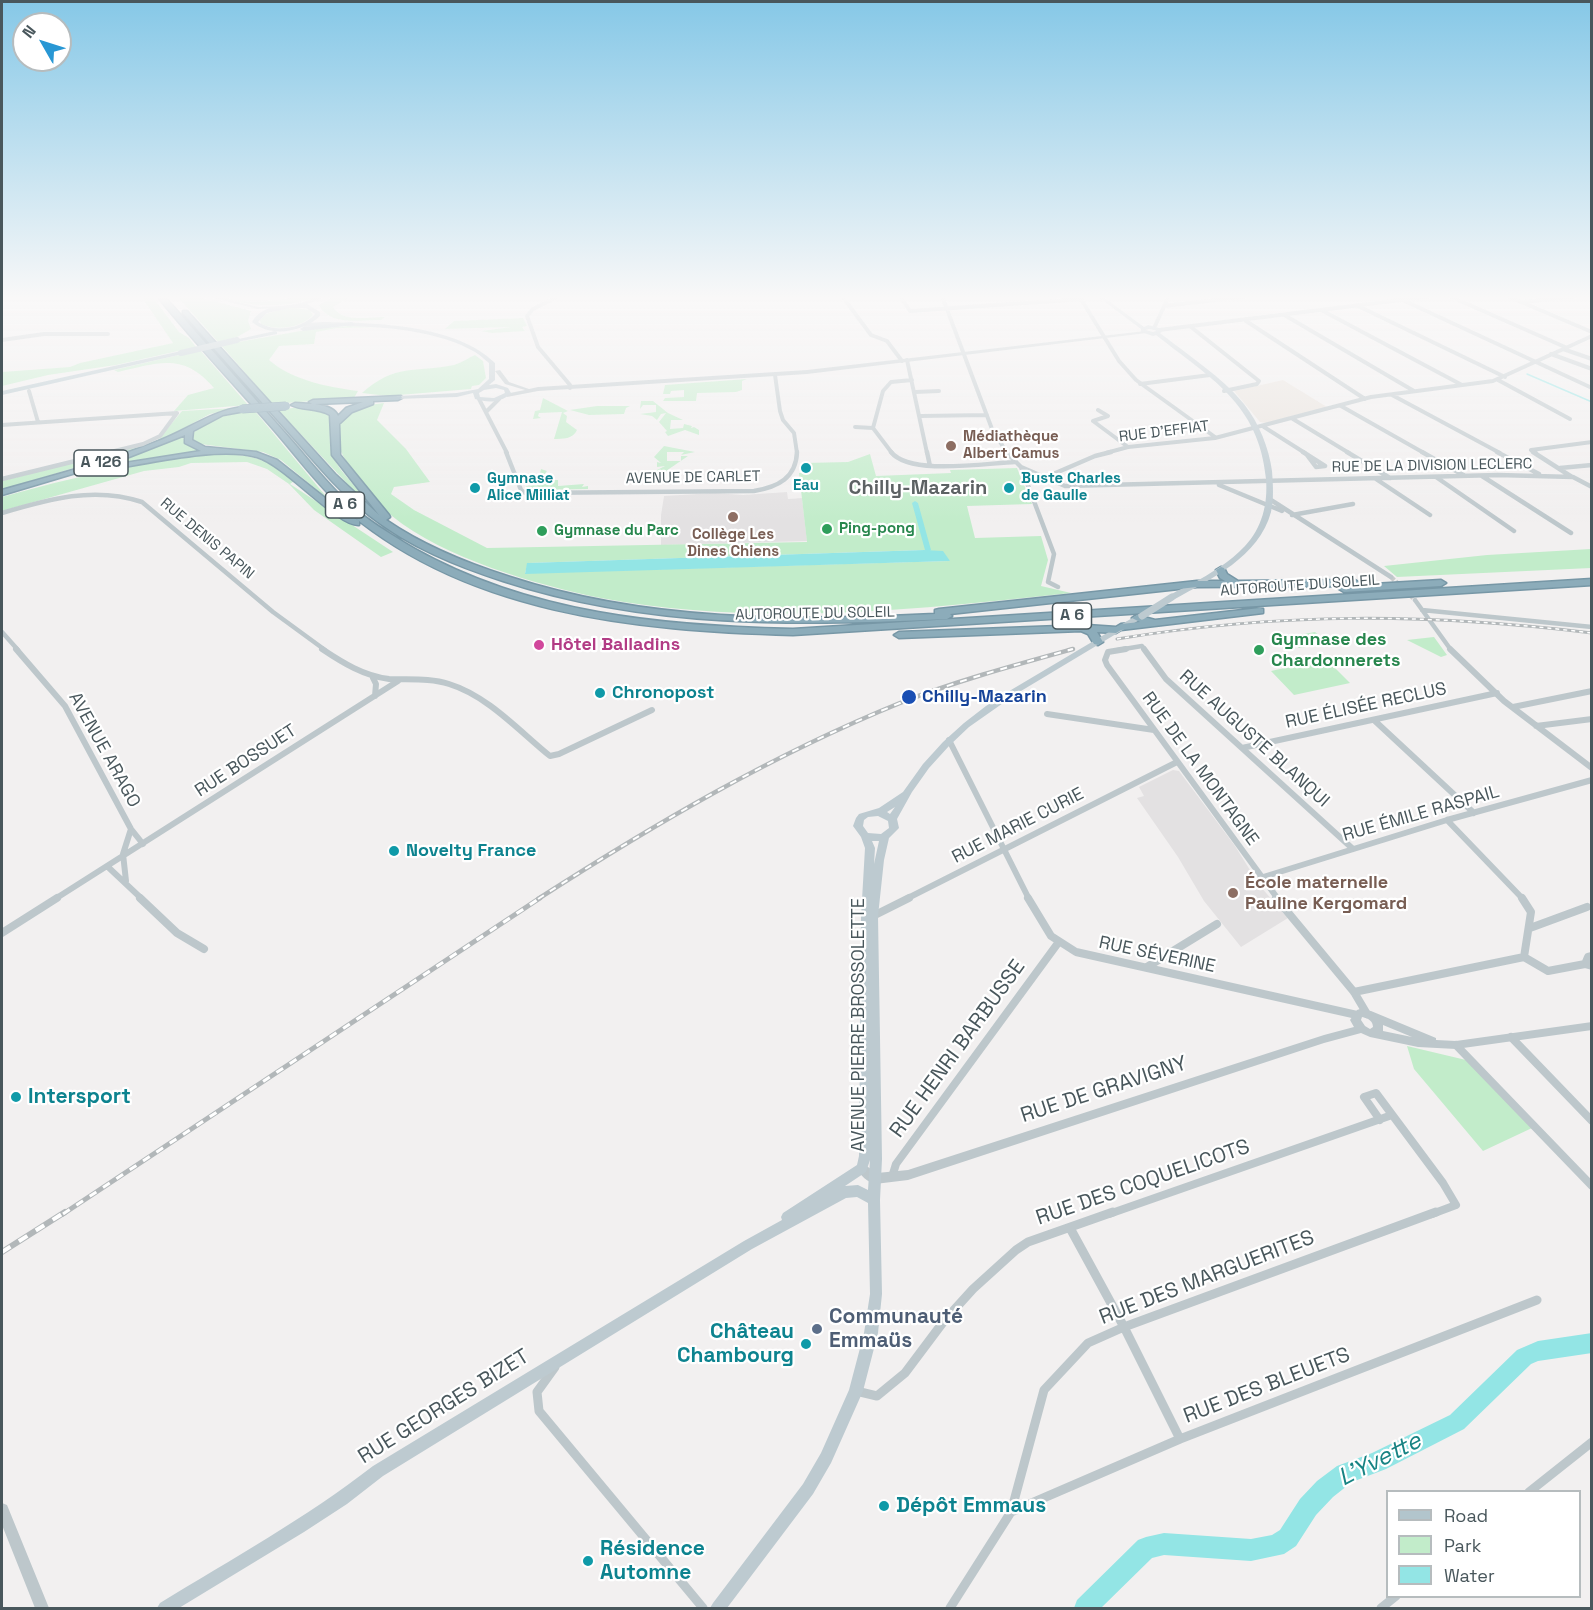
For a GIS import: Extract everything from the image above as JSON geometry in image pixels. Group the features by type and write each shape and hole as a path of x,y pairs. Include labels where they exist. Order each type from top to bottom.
{"highway":[{"name":"AUTOROUTE DU SOLEIL","path":"226,371 342,502 376,530 422,558 493,588 593,614 694,628 793,632 1592,582"},
{"name":"AUTOROUTE DU SOLEIL","path":"238,371 353,498 399,531 442,555 492,575 550,593 604,605 664,614 738,621 896,619 1592,574"},
{"path":"398,398 357,406 347,412 336,423 333,443 338,459 379,511 400,529 399,531"},
{"path":"295,405 342,400 398,398"},
{"name":"A 126","path":"2,494 146,448 189,430 213,415 242,409 295,405 327,409 334,414 336,423"},
{"path":"189,430 188,439 195,446 232,451"},
{"name":"A 126","path":"2,494 131,463 199,453 232,451 255,454 287,468 318,497 372,534 412,558 422,558"},
{"path":"1221,570 1226,579 1239,584"},
{"path":"896,619 904,615 1197,584 1411,582 1425,584"},
{"path":"793,632 802,636 849,637 1077,628 1118,629 1350,597"},
{"path":"1140,617 1155,623"},
{"path":"1077,628 1092,632 1098,642"}],"main road":[{"path":"2,391 99,371"},
{"path":"477,398 482,389 492,380 493,371"},
{"path":"498,371 499,382 506,390"},
{"name":"AVENUE PIERRE BROSSOLETTE","path":"718,1608 808,1489 836,1439 856,1390 874,1314 873,916 879,860 885,837 894,828 892,819 907,791 931,759 949,740 1003,697 1221,570 1254,540 1264,525 1270,505 1271,481 1260,427 1226,390 1203,371"},
{"path":"398,398 457,394 482,389 506,390"},
{"path":"457,394 499,399 506,390"},
{"name":"AVENUE PIERRE BROSSOLETTE","path":"862,1168 865,1156 866,918 870,848 858,826 858,820 870,812 879,812 907,791"},
{"path":"879,812 892,819"},
{"path":"865,836 885,837"},
{"name":"RUE GEORGES BIZET","path":"748,1245 824,1190 862,1168"},
{"name":"RUE GEORGES BIZET","path":"166,1608 299,1527 342,1499 378,1471 748,1245 845,1192 858,1191 874,1200"}],"street":[{"path":"498,371 502,379 510,385 536,389"},
{"path":"559,371 570,388"},
{"path":"506,390 641,384 808,371"},
{"path":"908,371 930,466"},
{"path":"971,371 997,438 1021,467 1054,560 1048,582 1058,587"},
{"path":"1127,371 1140,384 1215,438"},
{"path":"1226,390 1257,384 1259,381 1246,371"},
{"path":"1323,371 1365,399"},
{"path":"1380,371 1415,392"},
{"path":"1435,371 1463,386"},
{"path":"1492,371 1504,377"},
{"name":"RUE D'EFFIAT","path":"1044,477 1066,467 1128,447 1215,438 1365,399 1498,380 1516,371"},
{"path":"1555,371 1592,388"},
{"name":"AVENUE DE CARLET","path":"487,411 521,490 532,495 749,491 781,484 793,473 798,452 793,429 782,419 775,375"},
{"path":"1140,384 1208,375"},
{"path":"873,428 883,391 891,382 912,380"},
{"path":"1498,380 1570,419"},
{"path":"29,391 38,422"},
{"path":"915,392 939,392"},
{"path":"1392,395 1542,476"},
{"path":"477,398 487,411 499,399"},
{"path":"1341,405 1466,476"},
{"path":"1098,410 1108,416 1092,422 1128,447"},
{"path":"2,425 177,413 160,436 143,444 2,479"},
{"path":"920,416 987,415"},
{"path":"1293,419 1391,478"},
{"path":"855,427 873,428 895,457 915,465 1015,462"},
{"path":"1260,427 1307,455"},
{"path":"1573,477 1531,450 1592,442"},
{"path":"1560,468 1592,465"},
{"name":"RUE DE LA DIVISION LECLERC","path":"1021,467 1065,486 1542,476 1573,477 1592,487"},
{"path":"1482,476 1571,534"},
{"path":"1436,477 1514,531"},
{"path":"1375,478 1430,515"},
{"path":"1238,491 1236,486 1242,483"},
{"path":"1213,484 1238,491 1292,515 1391,577"},
{"name":"RUE DENIS PAPIN","path":"2,513 88,494 125,496 142,502 300,634 334,657 373,678 418,679 448,683 484,703 550,756 559,754 652,710"},
{"path":"1270,505 1292,515 1353,504"},
{"path":"1415,600 1438,635 1458,658 1536,726 1592,768"},
{"path":"1422,610 1592,627"},
{"name":"AVENUE ARAGO","path":"2,632 65,706 131,829 143,844"},
{"name":"RUE DE LA MONTAGNE","path":"1142,646 1111,650 1105,660 1260,878 1354,992 1365,1015"},
{"name":"RUE AUGUSTE BLANQUI","path":"1142,646 1166,679 1353,849"},
{"path":"373,678 376,684 375,696"},
{"name":"RUE BOSSUET","path":"2,933 399,680"},
{"path":"1513,707 1592,692"},
{"name":"RUE ÉLISÉE RECLUS","path":"1242,748 1376,721 1497,693"},
{"path":"1047,714 1154,730"},
{"path":"1536,726 1592,719"},
{"path":"1376,721 1474,813"},
{"path":"949,740 1037,916 1048,934 1058,944"},
{"name":"RUE MARIE CURIE","path":"873,916 1177,762"},
{"name":"RUE ÉMILE RASPAIL","path":"1260,878 1447,820 1592,780"},
{"path":"1447,820 1524,900 1531,912 1524,957"},
{"name":"AVENUE ARAGO","path":"123,858 131,829"},
{"path":"123,858 126,882"},
{"path":"108,867 177,933 204,949"},
{"path":"1530,928 1587,907"},
{"path":"1146,967 1217,924"},
{"name":"RUE SÉVERINE","path":"1058,944 1084,954 1365,1015"},
{"name":"RUE HENRI BARBUSSE","path":"892,1177 896,1164 1058,944"},
{"path":"1354,992 1524,957 1548,971 1588,965 1588,957 1592,956"},
{"path":"1365,1015 1356,1023 1360,1029 1418,1043 1456,1045 1592,1026"},
{"path":"1365,1015 1377,1021 1379,1027 1373,1033"},
{"path":"1365,1015 1438,1044"},
{"name":"RUE DE GRAVIGNY","path":"875,1179 908,1175 1360,1029"},
{"path":"1511,1037 1592,1121"},
{"path":"1456,1045 1592,1186"},
{"path":"1380,1120 1364,1097 1376,1093 1392,1115"},
{"name":"RUE DES COQUELICOTS","path":"856,1390 869,1396 877,1396 885,1392 958,1304 1013,1251 1028,1242 1392,1115"},
{"name":"RUE DES MARGUERITES","path":"950,1608 1011,1512 1044,1390 1088,1343 1124,1327 1456,1205 1443,1183 1392,1115"},
{"path":"862,1168 875,1179"},
{"path":"1071,1228 1180,1439"},
{"name":"RUE DES BLEUETS","path":"1011,1512 1180,1439 1537,1300"},
{"path":"563,1358 540,1384 536,1394 539,1411 703,1608"},
{"path":"1530,1490 1592,1442"},
{"path":"2,1510 42,1608"},
{"path":"1381,1608 1394,1598"}],"shaded area":[{"path":"1283,380 1327,407 1266,423 1260,422 1234,391"},
{"name":"Collège Les Dines Chiens","path":"787,492 788,499 802,498 807,541 661,545 661,515 664,496"},
{"path":"1173,770 1179,771 1235,846 1260,886 1288,918 1241,947 1204,901 1178,857 1137,798 1144,796 1139,787"}],"green space":[{"path":"14,371 74,371 2,386 2,372"},
{"path":"195,371 218,371 248,405 174,411 188,395 214,388"},
{"path":"244,371 285,371 322,385 358,391 354,398 272,404"},
{"path":"485,371 486,378 479,385 472,386 471,389 387,396 362,393 385,377 396,373"},
{"path":"747,379 742,381 742,390 736,392 697,393 696,401 663,401 665,398 684,397 684,390 663,394 665,385"},
{"path":"543,398 568,411 563,413 567,416 566,422 577,430 573,435 564,439 554,439 562,412 539,413 538,416 541,418 533,419 535,411 540,410"},
{"path":"641,401 653,401 668,413 683,420 671,420 670,429 683,428 684,424 699,430 699,435 685,430 668,436 665,432 667,431 659,422 666,413 661,414 657,420 652,416 640,414 656,412 656,405 643,405 640,409"},
{"path":"384,403 377,420 406,449 430,482 394,487 391,494 414,510 487,548 807,542 799,473 805,473 804,463 848,462 870,454 876,476 1017,468 1032,504 967,506 975,538 1041,536 1048,560 1041,586 1071,593 895,610 777,614 660,607 601,598 549,586 492,568 437,545 413,531 383,508 346,460 337,440 337,431 345,417 359,408","holes":["924,550 950,561 525,573 528,563"]},
{"path":"597,406 630,406 626,408 624,414 589,415 570,410"},
{"path":"300,407 321,411 332,419 330,444 335,461 361,494 356,493 278,410"},
{"path":"236,408 210,414 158,442 2,490 2,481 157,441 182,411"},
{"path":"254,410 329,500 281,460 263,452 200,444 192,439 193,433 214,418"},
{"path":"182,436 191,446 203,451 143,459 68,474"},
{"path":"664,446 695,452 681,455 684,452 667,452 667,461 681,461 650,482 641,478 665,466 657,467 657,462 661,463 654,457"},
{"path":"218,454 259,459 275,467 294,481 290,484 393,552 381,557 314,510 289,484 267,469 247,462 191,463 179,467 144,471 2,511 2,497 82,476 136,465"},
{"path":"541,469 547,471 544,475 548,480 558,480 558,486 584,484 582,487 588,486 588,489 528,490 526,486 541,485 544,474 540,473"},
{"path":"1591,549 1591,568 1397,577 1384,566 1487,555"},
{"path":"1315,632 1329,643 1299,648 1287,637"},
{"path":"1434,637 1447,655 1441,657 1407,640"},
{"path":"1326,659 1350,683 1294,695 1271,671"},
{"path":"1407,1046 1466,1060 1532,1128 1483,1151 1414,1069"}],"water":[{"path":"943,551 950,561 525,574 527,563"}],"waterway":[{"path":"1527,374 1592,402"},
{"path":"915,503 928,550"},
{"name":"L'Yvette","path":"1085,1608 1146,1548 1164,1544 1251,1550 1276,1546 1288,1538 1308,1507 1325,1489 1345,1474 1378,1461 1457,1422 1524,1357 1538,1351 1592,1343"}],"tunnel":[{"path":"1391,577 1415,600"}],"railway":[{"path":"1117,639 1238,624 1354,618 1471,622 1592,633"},
{"path":"538,899 669,818 760,768 852,723 921,695 1073,649 1068,650"},
{"path":"63,1214 540,898"},
{"path":"2,1252 65,1212"}],"place":[{"name":"Médiathèque Albert Camus","path":"951,446"},
{"name":"Eau","path":"806,468"},
{"name":"Gymnase Alice Milliat","path":"475,488"},
{"name":"Buste Charles de Gaulle","path":"1009,488"},
{"name":"Collège Les Dines Chiens","path":"733,517"},
{"name":"Ping-pong","path":"827,529"},
{"name":"Gymnase du Parc","path":"542,531"},
{"name":"Hôtel Balladins","path":"539,645"},
{"name":"Gymnase des Chardonnerets","path":"1259,650"},
{"name":"Chronopost","path":"600,693"},
{"name":"Chilly-Mazarin","path":"909,697"},
{"name":"Novelty France","path":"394,851"},
{"name":"École maternelle Pauline Kergomard","path":"1233,893"},
{"name":"Intersport","path":"16,1097"},
{"name":"Communauté Emmaüs","path":"817,1329"},
{"name":"Château Chambourg","path":"806,1344"},
{"name":"Dépôt Emmaus","path":"884,1506"},
{"name":"Résidence Automne","path":"588,1561"}],"district":[{"name":"Chilly-Mazarin","path":"918,489"}]}
